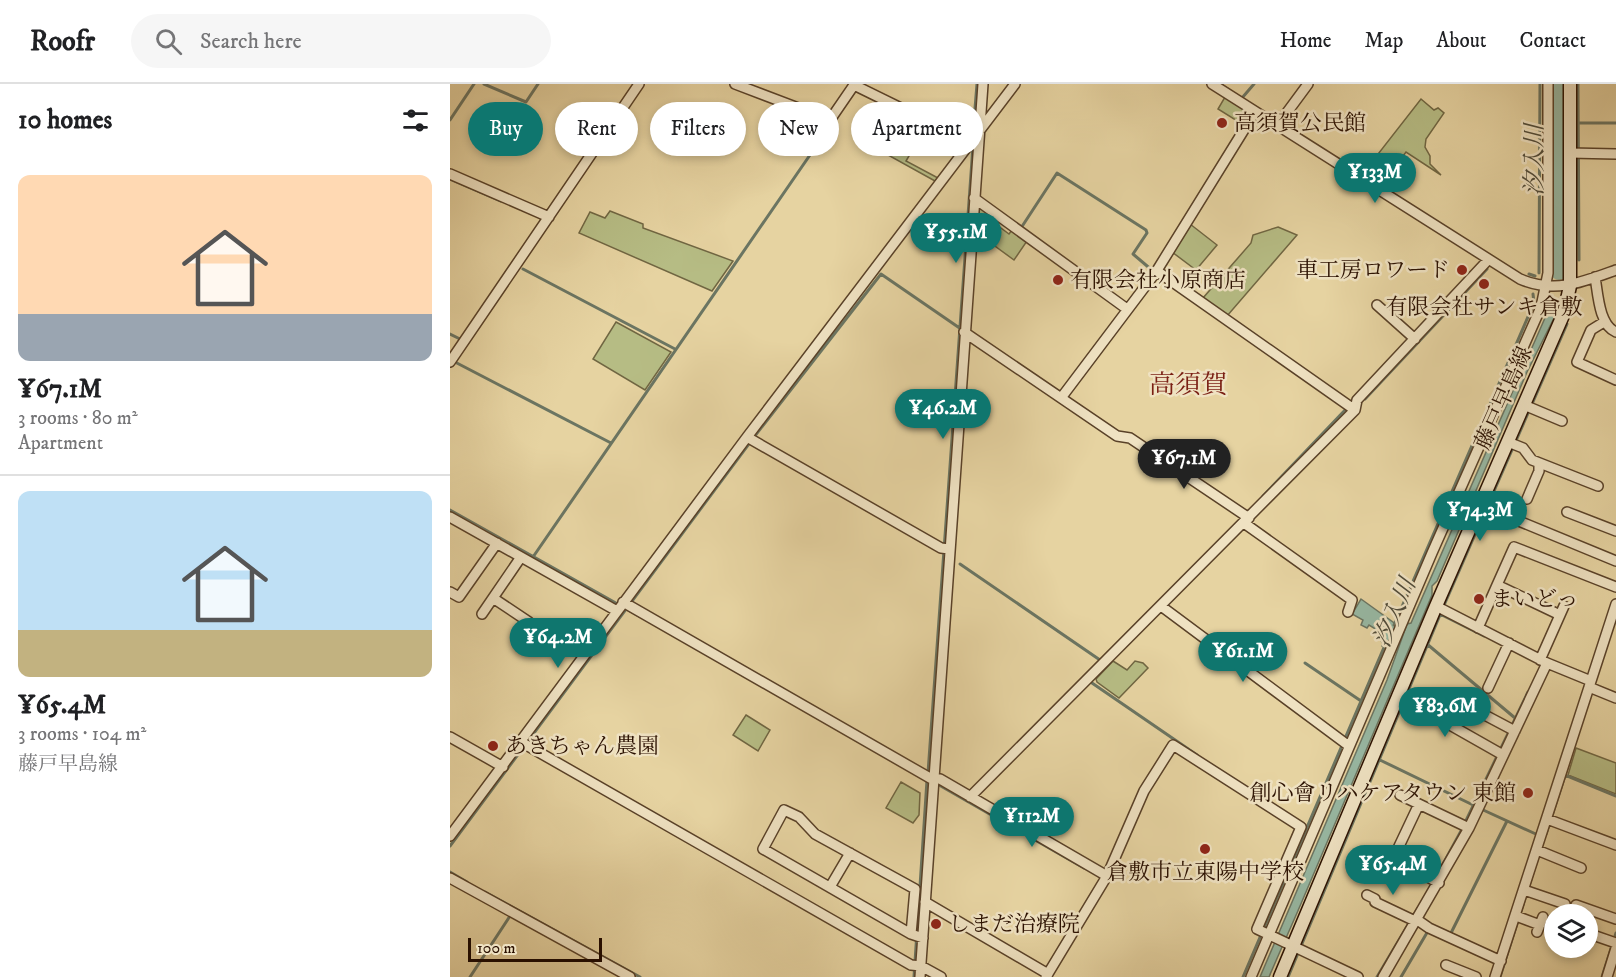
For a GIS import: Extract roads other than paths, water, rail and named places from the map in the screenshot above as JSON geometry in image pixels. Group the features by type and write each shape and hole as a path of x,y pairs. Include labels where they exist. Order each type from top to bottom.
{"main road":[{"name":"藤戸早島線","path":"1280,977 1528,407 1564,313 1570,286 1575,153 1570,84"}],"street":[{"path":"450,362 546,216 639,84"},
{"path":"735,84 830,120 854,84 894,102"},
{"path":"980,102 983,84"},
{"path":"983,125 1015,84"},
{"path":"1212,84 1255,112 1278,123 1520,279 1545,285 1570,286 1616,270"},
{"path":"1278,123 1308,84"},
{"path":"1251,977 1265,932 1346,743 1541,307 1548,273 1548,84"},
{"path":"1062,396 1156,273 1255,112"},
{"path":"1575,153 1616,154"},
{"path":"450,836 503,767 524,744 623,606 751,439 960,156"},
{"path":"917,936 925,902 929,777 974,198 974,156"},
{"path":"450,174 546,216"},
{"path":"974,198 1127,309"},
{"path":"970,797 1355,410 1357,400 1488,260"},
{"path":"1156,273 1355,410"},
{"path":"1595,278 1604,322 1616,332"},
{"path":"1377,305 1414,339"},
{"path":"1604,322 1591,330 1577,362 1616,380"},
{"path":"964,332 1124,437 1246,521 1352,600 1348,612"},
{"path":"1528,407 1562,421"},
{"path":"751,439 945,549"},
{"path":"1512,443 1524,448 1533,460 1598,486"},
{"path":"1527,499 1539,471 1539,463"},
{"path":"1485,506 1616,561"},
{"path":"1567,512 1616,531"},
{"path":"450,517 521,557 623,606 929,777 940,779 1107,876"},
{"path":"450,592 459,597 497,543"},
{"path":"1478,628 1514,547 1616,587"},
{"path":"482,614 521,557"},
{"path":"1383,977 1465,826 1478,807 1500,753 1544,661 1562,610 1497,585"},
{"path":"493,598 529,622"},
{"path":"1495,977 1540,851 1590,684 1613,621 1616,604"},
{"path":"1161,606 1346,743"},
{"path":"1440,608 1508,646 1544,661 1616,698"},
{"path":"1488,688 1508,646"},
{"path":"1402,698 1500,753"},
{"path":"1464,704 1512,729"},
{"path":"450,737 503,767"},
{"path":"524,744 941,977"},
{"path":"925,902 1047,975 1107,876 1144,791 1173,745 1301,827 1257,928 1358,977"},
{"path":"1400,795 1465,826"},
{"path":"1419,804 1393,859 1436,881"},
{"path":"917,936 763,849 784,810 799,817 815,834 915,889 917,936 916,965 920,977"},
{"path":"1549,820 1616,845"},
{"path":"1540,851 1581,868"},
{"path":"830,888 850,853"},
{"path":"450,878 630,977"},
{"path":"1527,891 1565,904"},
{"path":"1367,895 1375,899 1375,902 1501,960"},
{"path":"1598,913 1616,919"},
{"path":"1518,917 1540,925"},
{"path":"1598,937 1615,944 1610,976"},
{"path":"1446,965 1476,977"}],"waterway":[{"path":"450,120 474,84"},
{"path":"484,84 526,102 538,84"},
{"path":"976,102 977,84"},
{"path":"1220,84 1229,90"},
{"path":"1242,98 1254,84"},
{"path":"1539,273 1540,84"},
{"name":"汐入川","path":"1559,84 1559,272"},
{"path":"1578,84 1579,260"},
{"path":"1578,123 1616,123"},
{"path":"533,557 809,156"},
{"path":"928,773 972,156"},
{"path":"1021,228 1057,173 1146,230 1147,233 1133,254 1153,271"},
{"path":"450,179 501,201"},
{"path":"523,269 675,349"},
{"path":"1365,399 1487,269"},
{"path":"450,846 754,437 881,274 961,329"},
{"path":"1529,274 1535,276"},
{"path":"1394,625 1534,303 1533,294"},
{"path":"1288,977 1445,603 1567,324"},
{"path":"450,334 460,339"},
{"path":"453,361 611,443"},
{"path":"1263,496 1347,408"},
{"path":"450,510 639,616"},
{"path":"960,564 1100,660"},
{"path":"1440,614 1484,636"},
{"path":"1427,644 1515,718"},
{"path":"1243,977 1385,645"},
{"path":"1305,663 1361,701"},
{"path":"1092,683 1197,755"},
{"path":"1436,877 1461,831 1528,692"},
{"path":"1380,760 1473,805"},
{"path":"1546,834 1570,760"},
{"path":"1565,775 1616,796"},
{"path":"914,977 927,780"},
{"path":"939,785 1084,868"},
{"path":"1481,809 1538,835"},
{"path":"1450,935 1507,821"},
{"path":"1500,977 1539,854"},
{"path":"450,872 467,882"},
{"path":"485,892 640,977"},
{"path":"1377,977 1418,908"},
{"path":"470,977 510,916"},
{"path":"1401,977 1428,931"},
{"path":"1602,977 1616,933"}],"place":[{"name":"高須賀公民館","path":"1222,123"},
{"name":"車工房ロワード","path":"1462,270"},
{"name":"有限会社小原商店","path":"1058,280"},
{"name":"有限会社サンキ倉敷","path":"1484,284"},
{"name":"まいどっ","path":"1479,599"},
{"name":"あきちゃん農園","path":"493,746"},
{"name":"創心會リハケアタウン 東館","path":"1528,793"},
{"name":"倉敷市立東陽中学校","path":"1205,849"},
{"name":"しまだ治療院","path":"936,924"}],"district":[{"name":"高須賀","path":"1188,385"}]}
